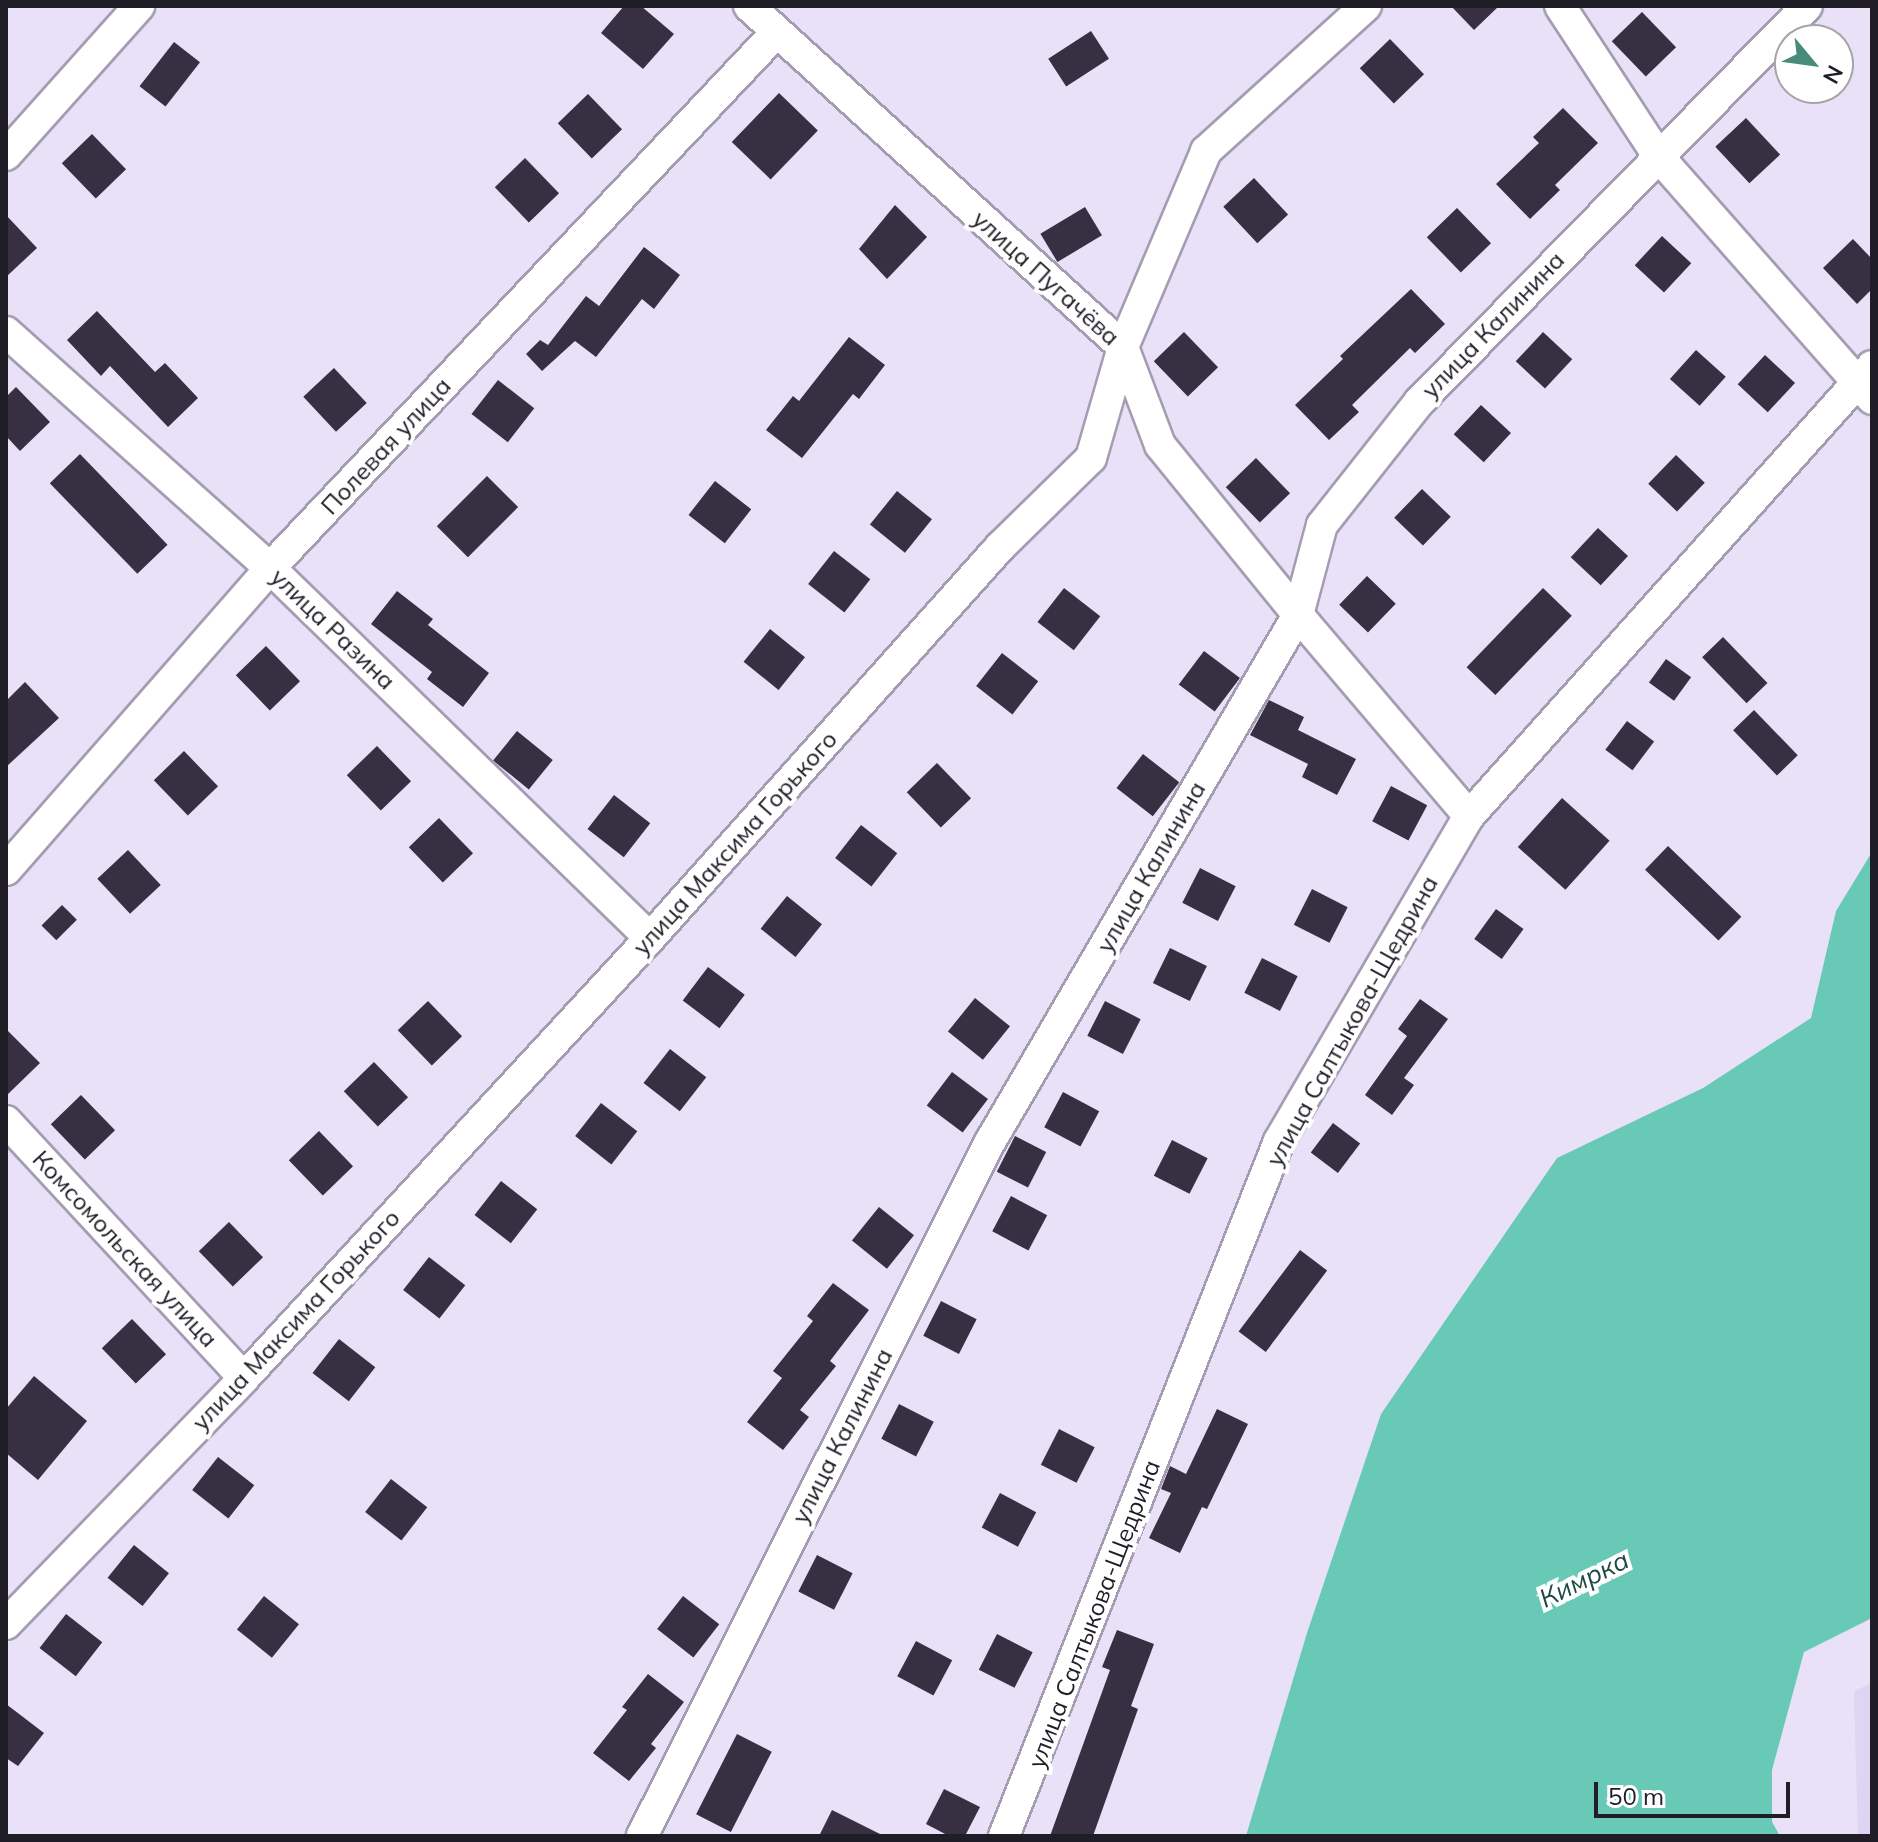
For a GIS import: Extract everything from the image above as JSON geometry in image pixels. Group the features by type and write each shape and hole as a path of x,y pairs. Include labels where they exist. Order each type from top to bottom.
{"street":[{"path":"6,155 139,6"},
{"name":"улица Пугачёва","path":"749,6 1123,347 1160,445 1298,615 1469,816"},
{"name":"улица Максима Горького","path":"6,1624 244,1378 650,938 1000,547 1091,458 1123,347 1206,151 1366,6"},
{"path":"1560,6 1658,156 1867,383"},
{"name":"улица Калинина","path":"642,1836 990,1142 1298,615 1322,525 1420,401 1807,6"},
{"name":"Полевая улица","path":"6,870 270,568 776,33"},
{"name":"улица Разина","path":"6,332 270,568 650,938"},
{"name":"улица Салтыкова-Щедрина","path":"1004,1836 1279,1141 1469,816 1867,383"},
{"name":"Комсомольская улица","path":"6,1121 244,1378"}],"shaded area":[{"path":"1872,1682 1872,1836 1858,1836 1854,1692"}],"water":[{"name":"Кимрка","path":"1872,852 1872,1618 1804,1652 1772,1770 1772,1822 1780,1836 1246,1836 1307,1633 1381,1414 1557,1158 1703,1088 1811,1018 1836,911"}],"building":[{"path":"624,6 641,6 674,34 643,69 601,33"},
{"path":"1451,6 1499,6 1474,30"},
{"path":"1642,12 1676,47 1646,76 1612,41"},
{"path":"1091,31 1109,59 1066,86 1048,59"},
{"path":"1390,39 1424,74 1394,103 1360,68"},
{"path":"174,42 200,62 166,106 140,86"},
{"path":"779,93 818,131 771,179 732,142"},
{"path":"588,94 622,129 592,158 558,123"},
{"path":"1563,108 1598,143 1555,185 1560,190 1530,219 1496,184 1539,143 1533,137"},
{"path":"1746,118 1780,155 1749,183 1715,147"},
{"path":"92,134 126,169 96,198 62,163"},
{"path":"525,158 559,193 529,222 495,187"},
{"path":"1254,178 1288,215 1257,243 1223,207"},
{"path":"895,205 927,237 887,279 859,249"},
{"path":"1085,207 1102,235 1057,262 1040,234"},
{"path":"1457,208 1491,243 1461,272 1427,237"},
{"path":"6,215 37,248 6,277"},
{"path":"1662,236 1691,263 1664,293 1635,265"},
{"path":"1853,239 1872,259 1872,289 1857,304 1823,268"},
{"path":"644,247 680,275 654,309 642,299 596,357 575,341 542,371 526,354 540,340 548,345 586,296 599,306"},
{"path":"1411,289 1445,324 1415,353 1410,348 1352,405 1359,412 1329,440 1295,405 1343,359 1340,356"},
{"path":"97,311 155,372 165,363 198,398 168,427 110,366 101,376 67,340"},
{"path":"1184,332 1218,367 1188,396 1154,361"},
{"path":"1543,332 1572,359 1545,389 1516,361"},
{"path":"849,337 885,365 859,399 853,394 802,458 766,430 793,396 799,401"},
{"path":"1696,350 1726,377 1700,406 1670,379"},
{"path":"1765,355 1795,383 1768,412 1738,384"},
{"path":"334,368 367,403 336,432 303,397"},
{"path":"498,380 534,408 508,442 472,414"},
{"path":"16,387 50,422 20,451 6,436 6,397"},
{"path":"1481,405 1511,433 1484,462 1454,434"},
{"path":"80,454 168,545 137,574 50,483"},
{"path":"1676,455 1705,483 1677,512 1648,484"},
{"path":"1256,458 1290,493 1260,522 1226,487"},
{"path":"487,476 518,507 468,557 437,526"},
{"path":"715,481 751,509 725,543 689,515"},
{"path":"1422,489 1451,517 1423,546 1394,518"},
{"path":"897,491 932,519 905,553 870,524"},
{"path":"1598,528 1628,556 1601,585 1571,557"},
{"path":"834,551 870,579 844,612 808,584"},
{"path":"1367,576 1396,604 1368,633 1339,605"},
{"path":"1064,588 1100,616 1074,650 1038,622"},
{"path":"1543,588 1572,616 1495,695 1467,667"},
{"path":"397,591 433,619 428,625 489,673 463,707 427,679 432,672 371,624"},
{"path":"770,629 805,657 779,690 744,662"},
{"path":"1723,637 1767,683 1747,703 1702,657"},
{"path":"266,646 300,681 270,710 236,675"},
{"path":"1204,651 1240,678 1215,712 1179,685"},
{"path":"1002,653 1038,681 1012,714 976,686"},
{"path":"1666,659 1691,677 1674,701 1649,682"},
{"path":"25,682 59,718 6,767 6,701"},
{"path":"1269,700 1304,717 1298,730 1356,759 1337,795 1302,777 1308,764 1250,735"},
{"path":"1754,710 1798,755 1777,775 1733,730"},
{"path":"1627,721 1654,741 1632,770 1605,750"},
{"path":"517,731 553,760 529,789 493,761"},
{"path":"377,746 411,781 381,810 347,775"},
{"path":"184,751 218,786 188,815 154,780"},
{"path":"1143,754 1179,782 1153,816 1117,788"},
{"path":"937,763 971,798 941,827 907,792"},
{"path":"1391,786 1427,805 1408,841 1372,821"},
{"path":"614,795 650,823 624,857 588,829"},
{"path":"1562,798 1610,841 1565,890 1518,847"},
{"path":"439,818 473,853 443,882 409,847"},
{"path":"861,825 897,853 871,886 835,858"},
{"path":"1668,846 1741,917 1718,941 1645,870"},
{"path":"128,850 161,885 130,914 97,879"},
{"path":"1200,868 1236,886 1218,921 1182,903"},
{"path":"1312,889 1348,907 1329,943 1294,925"},
{"path":"787,896 822,924 796,957 761,929"},
{"path":"62,905 77,920 56,940 41,926"},
{"path":"1496,909 1524,929 1502,959 1474,939"},
{"path":"1170,948 1207,966 1190,1001 1153,983"},
{"path":"1262,958 1298,976 1280,1011 1244,993"},
{"path":"708,967 745,995 719,1028 683,1001"},
{"path":"975,998 1010,1026 983,1060 948,1031"},
{"path":"1420,999 1448,1019 1404,1078 1414,1085 1392,1115 1365,1095 1407,1036 1398,1029"},
{"path":"428,1001 462,1036 432,1065 398,1030"},
{"path":"1105,1001 1141,1019 1123,1054 1087,1036"},
{"path":"6,1029 40,1063 6,1096"},
{"path":"670,1049 706,1077 680,1111 644,1083"},
{"path":"374,1062 408,1097 378,1126 344,1091"},
{"path":"952,1072 988,1099 963,1133 927,1106"},
{"path":"1063,1092 1099,1111 1080,1147 1044,1127"},
{"path":"81,1095 115,1130 85,1159 51,1124"},
{"path":"601,1103 637,1131 611,1164 575,1136"},
{"path":"1333,1123 1360,1143 1338,1173 1311,1153"},
{"path":"319,1131 353,1166 323,1195 289,1160"},
{"path":"1015,1136 1046,1152 1028,1188 997,1172"},
{"path":"1172,1140 1208,1158 1189,1194 1154,1176"},
{"path":"501,1181 537,1209 511,1243 475,1215"},
{"path":"1011,1196 1047,1215 1028,1251 992,1231"},
{"path":"879,1207 914,1235 887,1269 852,1240"},
{"path":"229,1222 263,1257 233,1286 199,1251"},
{"path":"1300,1250 1327,1270 1266,1352 1239,1331"},
{"path":"429,1257 465,1285 439,1318 403,1290"},
{"path":"833,1283 869,1310 830,1361 836,1366 800,1410 809,1417 783,1450 747,1422 782,1378 773,1371 813,1321 807,1316"},
{"path":"941,1301 977,1319 959,1354 923,1336"},
{"path":"132,1319 166,1354 136,1383 102,1348"},
{"path":"339,1339 375,1367 349,1401 313,1373"},
{"path":"34,1376 87,1421 38,1480 6,1453 6,1409"},
{"path":"899,1404 934,1422 916,1456 881,1439"},
{"path":"1217,1409 1248,1424 1207,1509 1202,1507 1180,1553 1149,1538 1171,1493 1161,1489 1170,1466 1186,1474"},
{"path":"1059,1429 1095,1447 1076,1483 1041,1465"},
{"path":"218,1457 254,1485 228,1518 192,1490"},
{"path":"391,1479 427,1507 401,1540 365,1512"},
{"path":"1000,1493 1036,1512 1018,1547 982,1527"},
{"path":"134,1545 169,1573 143,1606 108,1578"},
{"path":"817,1555 853,1573 834,1610 798,1592"},
{"path":"264,1596 299,1624 272,1658 237,1629"},
{"path":"683,1596 719,1624 693,1657 657,1629"},
{"path":"66,1614 102,1642 76,1676 40,1648"},
{"path":"1117,1630 1154,1644 1131,1706 1138,1709 1093,1836 1050,1836 1110,1670 1102,1667"},
{"path":"997,1634 1033,1652 1014,1688 979,1670"},
{"path":"916,1641 952,1660 933,1696 897,1676"},
{"path":"648,1674 684,1702 651,1744 656,1748 629,1781 593,1753 627,1710 622,1707"},
{"path":"6,1704 44,1733 18,1766 6,1758"},
{"path":"737,1734 772,1752 731,1832 696,1814"},
{"path":"944,1789 980,1807 965,1836 949,1836 926,1824"},
{"path":"832,1810 884,1836 819,1836"}]}
